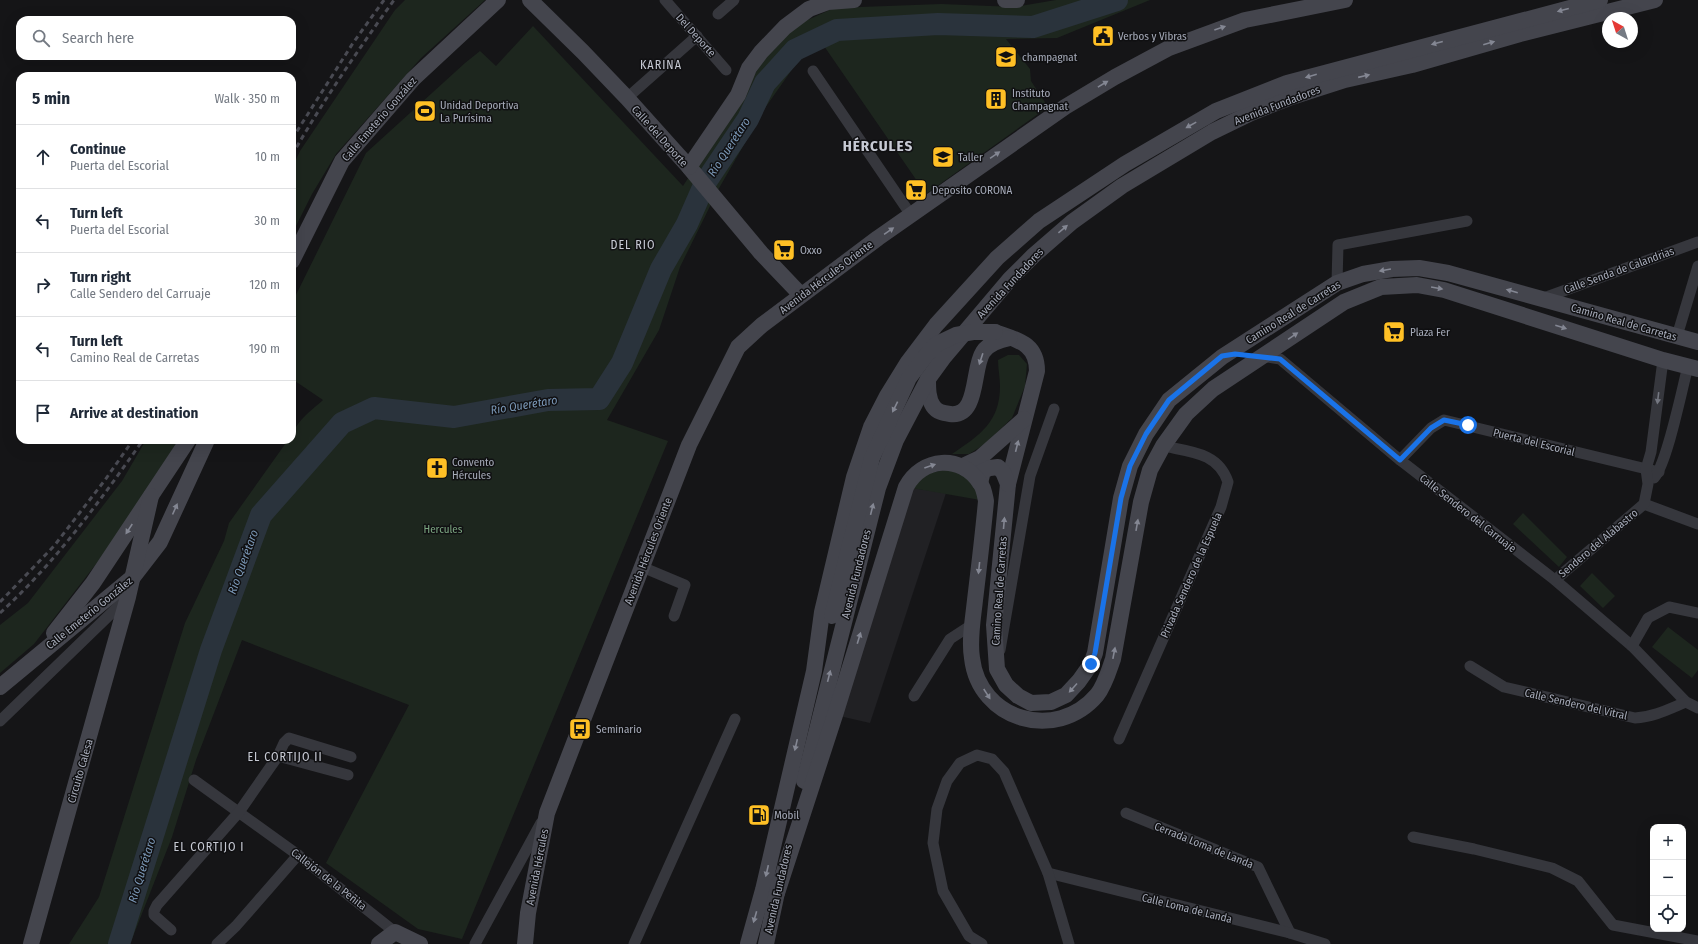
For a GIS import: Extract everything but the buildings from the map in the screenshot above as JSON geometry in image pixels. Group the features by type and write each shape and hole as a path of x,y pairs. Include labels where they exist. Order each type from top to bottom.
{"street":[{"name":"Calle Emeterio González","path":"296,253 342,161 413,80 498,0"},
{"name":"Calle del Deporte","path":"530,0 627,98 691,170 761,253 801,295"},
{"name":"Del Deporte","path":"665,0 726,70"},
{"path":"718,14 734,0"},
{"path":"691,170 738,95 749,68 761,52 785,28 809,9 827,1 854,0"},
{"path":"1005,0 1017,0"},
{"name":"Avenida Hércules Oriente","path":"556,793 689,445 738,347 751,334 801,295 911,215 1065,107 1115,77 1169,48 1245,20 1345,0"},
{"name":"Avenida Fundadores","path":"748,944 763,890 814,671 824,604 854,477 871,427 887,396 908,362 936,325 997,258 1039,221 1092,185 1162,141 1216,111 1286,83 1600,0"},
{"name":"Avenida Fundadores","path":"766,944 820,714 878,488 896,440 928,380 944,357 967,328 1034,255 1072,222 1122,186 1212,132 1251,113 1289,98 1345,80 1412,65 1520,34 1655,0"},
{"path":"627,98 697,36"},
{"path":"813,70 911,215"},
{"path":"1337,283 1338,245 1467,221"},
{"name":"Calle Senda de Calandrias","path":"1540,298 1698,242"},
{"path":"1677,336 1698,266"},
{"name":"Camino Real de Carretas","path":"814,671 832,616 872,458 909,378 928,353 937,344 956,335 973,332 1002,335 1026,345 1037,359 1037,371 1008,484 994,625 997,669 1006,685 1018,696 1031,703 1051,702 1066,695 1087,670 1095,653 1121,498 1130,466 1146,434 1169,400 1222,356 1337,283 1363,274 1392,269 1419,268 1448,273 1698,342"},
{"name":"Camino Real de Carretas","path":"963,466 980,483 986,501 973,624 972,658 978,681 991,700 1010,714 1033,721 1057,719 1079,710 1097,694 1113,659 1141,502 1150,470 1163,446 1186,414 1213,389 1260,356 1277,347 1344,302 1381,287 1417,285 1444,290 1663,360 1693,367"},
{"path":"1261,332 1257,340 1257,344 1260,348 1265,349 1277,347"},
{"path":"928,380 928,392 934,408 940,412 953,414 963,411 970,404 976,374 983,352 1002,335"},
{"path":"1234,375 1243,361 1239,354"},
{"name":"Calle Sendero del Carruaje","path":"1222,356 1239,354 1280,359 1400,460 1554,580 1632,646 1686,702 1698,708"},
{"name":"Sendero del Alabastro","path":"1554,580 1644,504 1648,484 1646,469 1651,452 1663,360"},
{"path":"1648,484 1659,472 1693,367"},
{"path":"997,669 1030,476 1054,409"},
{"path":"777,893 835,716 906,487 911,477 921,469 944,461 963,466 980,458 1024,419"},
{"name":"Puerta del Escorial","path":"1400,460 1431,428 1444,420 1659,472"},
{"name":"Calle Emeterio González","path":"35,656 93,584 185,444"},
{"name":"Calle Emeterio González","path":"0,687 35,656 133,578 160,542 205,444"},
{"name":"Privada Sendero de la Espuela","path":"1119,739 1221,507 1228,482 1221,466 1208,457 1163,446"},
{"path":"980,483 983,471 998,467 1003,472 1008,484"},
{"path":"167,471 181,473 186,483"},
{"name":"Circuito Calesa","path":"31,944 128,597 150,496"},
{"path":"1644,504 1698,524"},
{"path":"642,567 685,585 674,616"},
{"path":"0,721 128,597"},
{"path":"1632,646 1648,618 1669,608 1698,613"},
{"path":"914,696 950,639 973,624"},
{"name":"Calle Sendero del Vitral","path":"1470,666 1504,687 1635,718 1653,715 1686,702"},
{"path":"637,943 736,719"},
{"path":"171,930 154,915 156,905 239,812 278,756 284,742 289,738 350,757"},
{"path":"982,944 969,936 943,892 933,843 937,809 947,781 960,763 977,755 992,759 1004,772 1048,873 1069,944"},
{"path":"278,756 348,775"},
{"name":"Callejón de la Peñita","path":"194,780 298,855 395,932 420,944"},
{"name":"Avenida Hércules","path":"525,944 528,913 547,813 556,793"},
{"path":"475,944 547,813"},
{"name":"Cerrada Loma de Landa","path":"1126,813 1258,867 1290,934"},
{"path":"1413,837 1474,849 1552,868 1578,881 1613,925 1698,941"},
{"path":"217,944 236,926 298,855"},
{"name":"Calle Loma de Landa","path":"1048,873 1325,944"},
{"path":"379,944 395,932"}],"shaded area":[{"path":"906,487 946,493 870,723 835,715"}],"green space":[{"path":"405,0 485,0 421,58 336,154 312,194 296,226 296,160 300,151 395,10"},
{"name":"Hercules","path":"1056,0 1150,0 1057,38 1006,39 1030,69 1031,81 1048,107 926,194 824,46 798,61 765,108 718,190 680,267 659,330 607,420 668,441 462,939 418,929 326,863 409,705 242,640 196,760 172,837 132,939 129,944 69,944 99,897 185,623 224,541 229,523 285,444 296,444 296,427 308,413 323,400 296,382 296,295 366,153 480,51 496,66 533,26 683,186 763,61 790,28 834,8 941,4 1015,7"},
{"path":"1008,355 1019,355 1027,364 1025,386 1012,418 985,444 969,454 952,454 979,434 992,418 999,398 1000,383 998,360"},
{"path":"144,444 176,444 137,511 34,644 0,673 0,625 28,603 122,481"},
{"path":"963,466 986,501 906,487 911,477"},
{"path":"1523,513 1567,557 1559,567 1513,524"},
{"path":"1592,573 1615,596 1603,608 1580,586"},
{"path":"1668,627 1698,650 1698,670 1692,678 1652,647"}],"waterway":[{"name":"Río Querétaro","path":"119,944 211,650 261,515 342,423 374,408 454,417 548,400 599,399 622,363 661,269 687,224 705,183 748,119 765,83 795,50 837,30 938,24 1033,27 1117,0"}],"railway":[{"path":"296,133 353,43 384,0"},
{"path":"296,148 341,76 394,0"},
{"path":"0,602 54,546 105,480 130,444"},
{"path":"0,613 40,573 76,531 140,444"}],"place":[{"name":"Verbos y Vibras","path":"1103,36"},
{"name":"champagnat","path":"1006,57"},
{"name":"Instituto Champagnat","path":"996,99"},
{"name":"Unidad Deportiva La Purísima","path":"425,111"},
{"name":"Taller","path":"943,157"},
{"name":"Deposito CORONA","path":"916,190"},
{"name":"Oxxo","path":"784,250"},
{"name":"Plaza Fer","path":"1394,332"},
{"name":"Convento Hércules","path":"437,468"},
{"name":"Seminario","path":"580,729"},
{"name":"Mobil","path":"759,815"}],"district":[{"name":"KARINA","path":"661,65"},
{"name":"HÉRCULES","path":"878,146"},
{"name":"DEL RIO","path":"633,245"},
{"name":"EL CORTIJO II","path":"285,757"},
{"name":"EL CORTIJO I","path":"209,847"}],"route":[{"path":"1091,664 1095,653 1121,498 1130,466 1156,417 1169,400 1222,356 1235,354 1280,359 1400,460 1431,428 1444,420 1468,425"}]}
